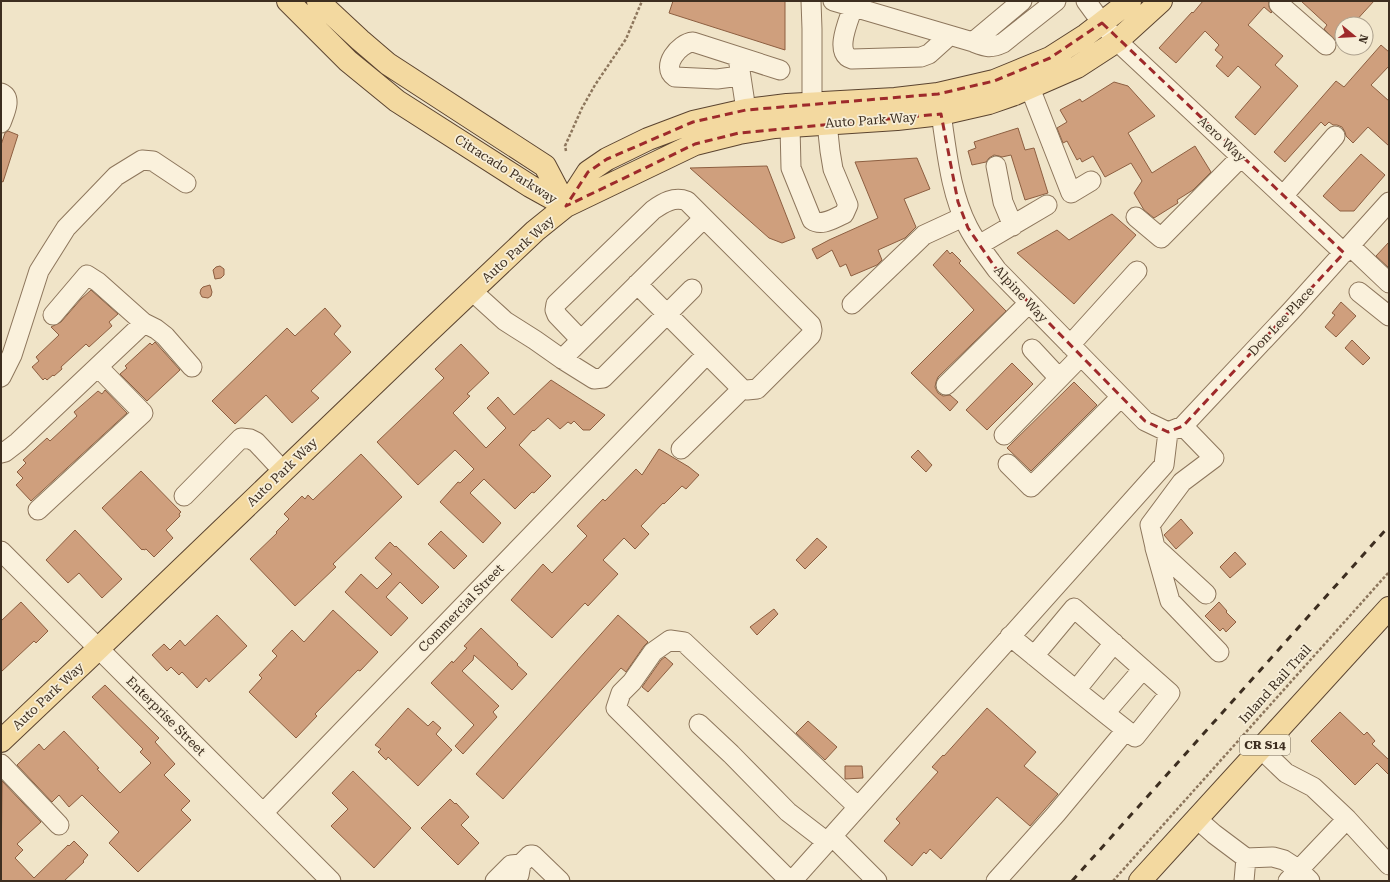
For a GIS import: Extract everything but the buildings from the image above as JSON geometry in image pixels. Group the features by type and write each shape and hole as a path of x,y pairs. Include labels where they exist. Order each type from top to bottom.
{"main road":[{"name":"Citracado Parkway","path":"288,1 348,61 397,101 530,186 566,206"},
{"name":"Citracado Parkway","path":"318,1 388,64 545,166 566,206"},
{"name":"Auto Park Way","path":"566,206 588,172 607,159 648,139 693,122 746,110 895,99 938,94 994,81 1050,58 1086,35 1130,1"},
{"name":"Auto Park Way","path":"1,741 536,230 566,206 695,144 739,133 790,126 897,119 941,114 989,103 1030,88 1077,67 1117,41 1161,1"},
{"name":"CR S14","path":"1140,881 1387,615"}],"street":[{"path":"811,1 812,104"},
{"path":"833,1 865,7 988,48 995,47 1003,43 1056,1"},
{"path":"973,42 1021,1"},
{"name":"Aero Way","path":"1086,1 1117,41 1241,157 1283,196 1389,283"},
{"path":"1279,4 1326,45"},
{"path":"865,7 842,40 844,54 848,58 921,57 928,54 949,36"},
{"path":"740,76 718,79 675,77 672,75 670,70 671,58 682,45 687,42 693,42 780,70"},
{"path":"738,56 746,110"},
{"path":"1030,88 1071,193 1091,181"},
{"path":"1,93 6,97 8,102 1,123"},
{"name":"Alpine Way","path":"941,114 950,173 963,217 968,228 997,270 1144,421 1176,429"},
{"path":"790,126 791,168 812,220 816,223 822,223 844,214 848,205 833,169 827,123"},
{"path":"1283,196 1334,136"},
{"path":"1136,218 1161,238 1241,157"},
{"path":"1,377 12,355 39,271 66,228 116,176 142,160 153,161 186,183"},
{"path":"996,166 1003,202 1013,226"},
{"path":"582,340 557,315 555,310 556,304 652,210 662,204 681,198 687,201 811,325 811,335 756,389 742,389 637,284"},
{"name":"Don Lee Place","path":"1176,429 1347,249 1389,202"},
{"path":"980,245 1047,205"},
{"path":"852,304 924,235 963,217"},
{"path":"562,359 704,218"},
{"path":"1004,435 1059,378 1075,350 1136,271"},
{"path":"53,315 87,275 98,282 144,323 156,329 165,336 192,367"},
{"path":"472,291 505,321 594,379 603,378 692,289"},
{"path":"1359,292 1389,316"},
{"path":"946,386 1029,303"},
{"path":"1,453 5,452 18,442 144,323"},
{"path":"1032,349 1059,378"},
{"name":"Commercial Street","path":"263,813 707,354"},
{"path":"38,510 143,413 98,367"},
{"path":"680,449 742,389"},
{"path":"1008,464 1031,487 1121,397"},
{"path":"858,807 684,642 670,640 653,652 632,682 622,693 616,708 791,881 858,807 1010,636 1164,465 1176,429 1214,458 1182,482 1150,525 1170,601 1219,652"},
{"path":"184,496 241,438 250,439 256,442 283,472"},
{"path":"1156,548 1206,594"},
{"name":"Enterprise Street","path":"1,551 331,881"},
{"path":"1010,636 1034,656 1076,690 1135,737 1170,692 1074,608 1034,656"},
{"path":"1076,690 1114,643"},
{"path":"1105,713 1143,669"},
{"path":"700,724 788,812 829,839 878,881"},
{"path":"996,881 1056,814 1126,730"},
{"path":"1261,749 1286,773 1313,787 1347,819 1389,865"},
{"path":"1,764 59,825"},
{"path":"1197,819 1246,858 1273,857 1284,860 1298,877 1347,819"},
{"path":"495,881 511,865 517,873 530,855 533,855 560,881"},
{"path":"1244,881 1246,858"}],"path":[{"path":"566,151 565,146 582,108 603,73 626,40 642,1"},
{"name":"Inland Rail Trail","path":"1113,881 1389,572"}],"highlighted area":[{"path":"1102,23 1344,253 1183,426 1168,432 1145,421 997,270 986,255 968,228 958,202 941,114 739,133 695,144 566,206 588,172 607,159 693,122 746,110 938,94 994,81 1050,58"}],"railway":[{"path":"1072,881 1389,526"}]}
